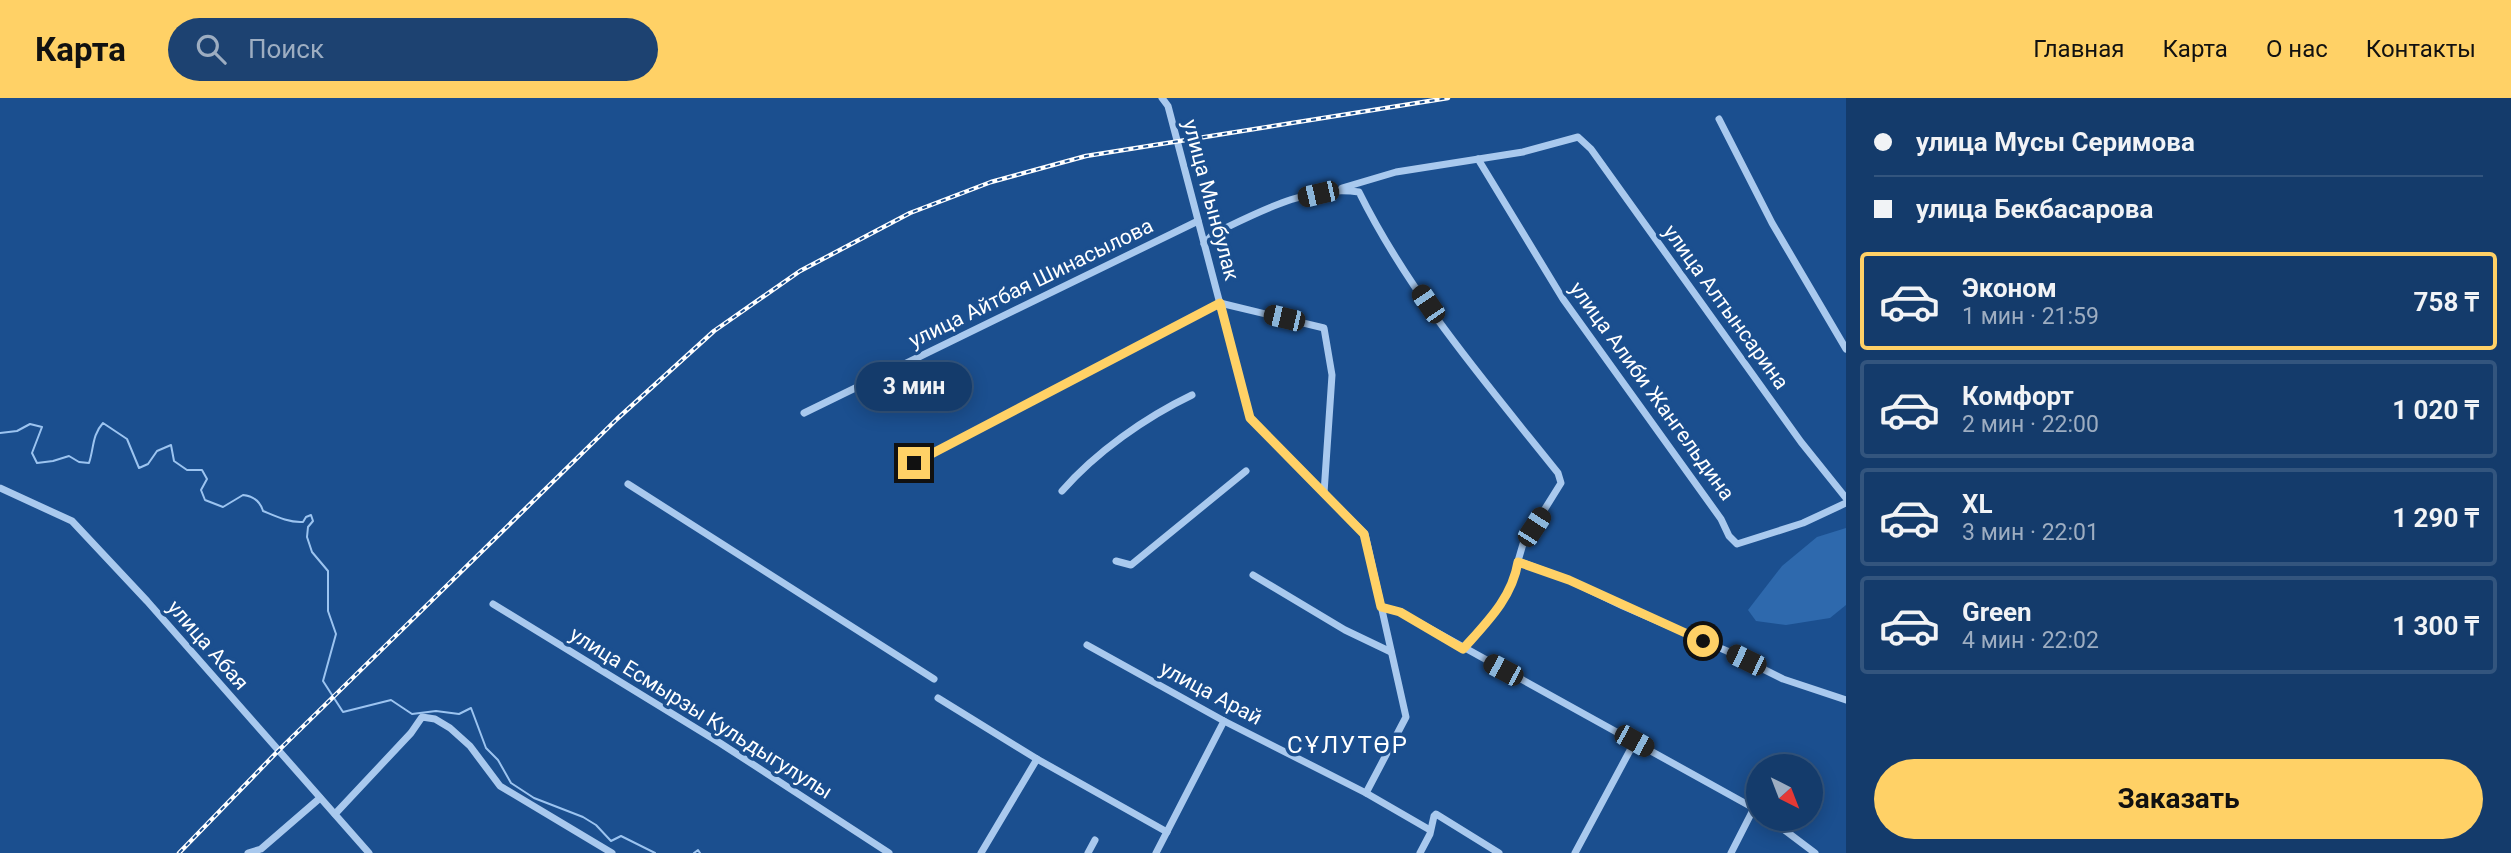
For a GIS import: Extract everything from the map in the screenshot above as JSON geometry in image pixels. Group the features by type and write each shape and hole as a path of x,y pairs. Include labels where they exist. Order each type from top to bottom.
{"street":[{"name":"улица Мынбулак","path":"1162,98 1168,106 1250,418 1364,534 1406,717 1366,793"},
{"path":"1719,119 1772,223 1846,349"},
{"name":"улица Алтынсарина","path":"1478,159 1523,152 1578,137 1591,149 1846,501"},
{"path":"1205,244 1213,234 1296,199 1396,172 1478,159"},
{"name":"улица Алиби Жангельдина","path":"1478,159 1563,299 1737,544 1803,523 1846,501"},
{"path":"1340,189 1359,192 1376,225 1455,343 1558,473 1561,483 1523,544 1512,587 1494,615 1463,649"},
{"name":"улица Айтбая Шинасылова","path":"804,414 1198,220"},
{"path":"914,463 1220,303 1324,328 1332,375 1324,493"},
{"path":"1062,491 1080,471 1160,410 1192,395"},
{"path":"1116,561 1132,565 1246,471"},
{"path":"628,484 934,680"},
{"name":"улица Абая","path":"0,488 72,522 147,601 369,853"},
{"path":"1518,562 1549,572 1727,651 1783,679 1846,699"},
{"path":"1253,575 1345,630 1391,652"},
{"name":"улица Есмырзы Кульдыгулулы","path":"493,604 720,743 889,853"},
{"path":"1381,607 1400,612 1746,803"},
{"name":"улица Арай","path":"1087,645 1224,721 1366,793 1430,830"},
{"path":"938,698 1037,759 1167,832"},
{"path":"335,814 411,733 422,717 435,719 450,728 470,746 500,786 612,853"},
{"path":"1156,853 1224,721"},
{"path":"1575,853 1634,741"},
{"path":"981,853 1037,759"},
{"path":"248,853 261,849 320,798"},
{"path":"1420,853 1437,814 1499,853"},
{"path":"1731,853 1746,828"},
{"path":"1786,831 1815,853"},
{"path":"1088,853 1095,840"}],"shaded area":[{"path":"1846,528 1846,605 1830,618 1786,625 1756,621 1748,610 1782,566 1817,537"}],"waterway":[{"path":"0,433 17,431 30,424 42,427 32,453 37,463 69,456 79,462 89,463 95,437 103,423 127,439 139,468 148,464 157,451 171,445 174,461 187,470 202,470 207,479 201,490 205,500 223,507 243,495 255,500 263,511 287,520 303,522 311,515 313,521 308,527 307,537 312,552 328,571 328,611 336,634 323,681 343,712 391,700 412,714 436,711 459,714 471,708 486,748 498,760 511,783 534,798 583,817 596,825 611,841 621,836 655,853"},
{"path":"694,853 698,850 700,853"}],"railway":[{"path":"179,853 278,751 617,419 714,331 800,271 910,213 991,182 1086,156 1448,98"}],"district":[{"name":"СҰЛУТӨР","path":"1348,745"}],"route":[{"path":"914,463 1220,303 1250,418 1364,534 1381,607 1400,612 1463,649 1494,615 1512,587 1518,562 1569,580 1703,641"}]}
